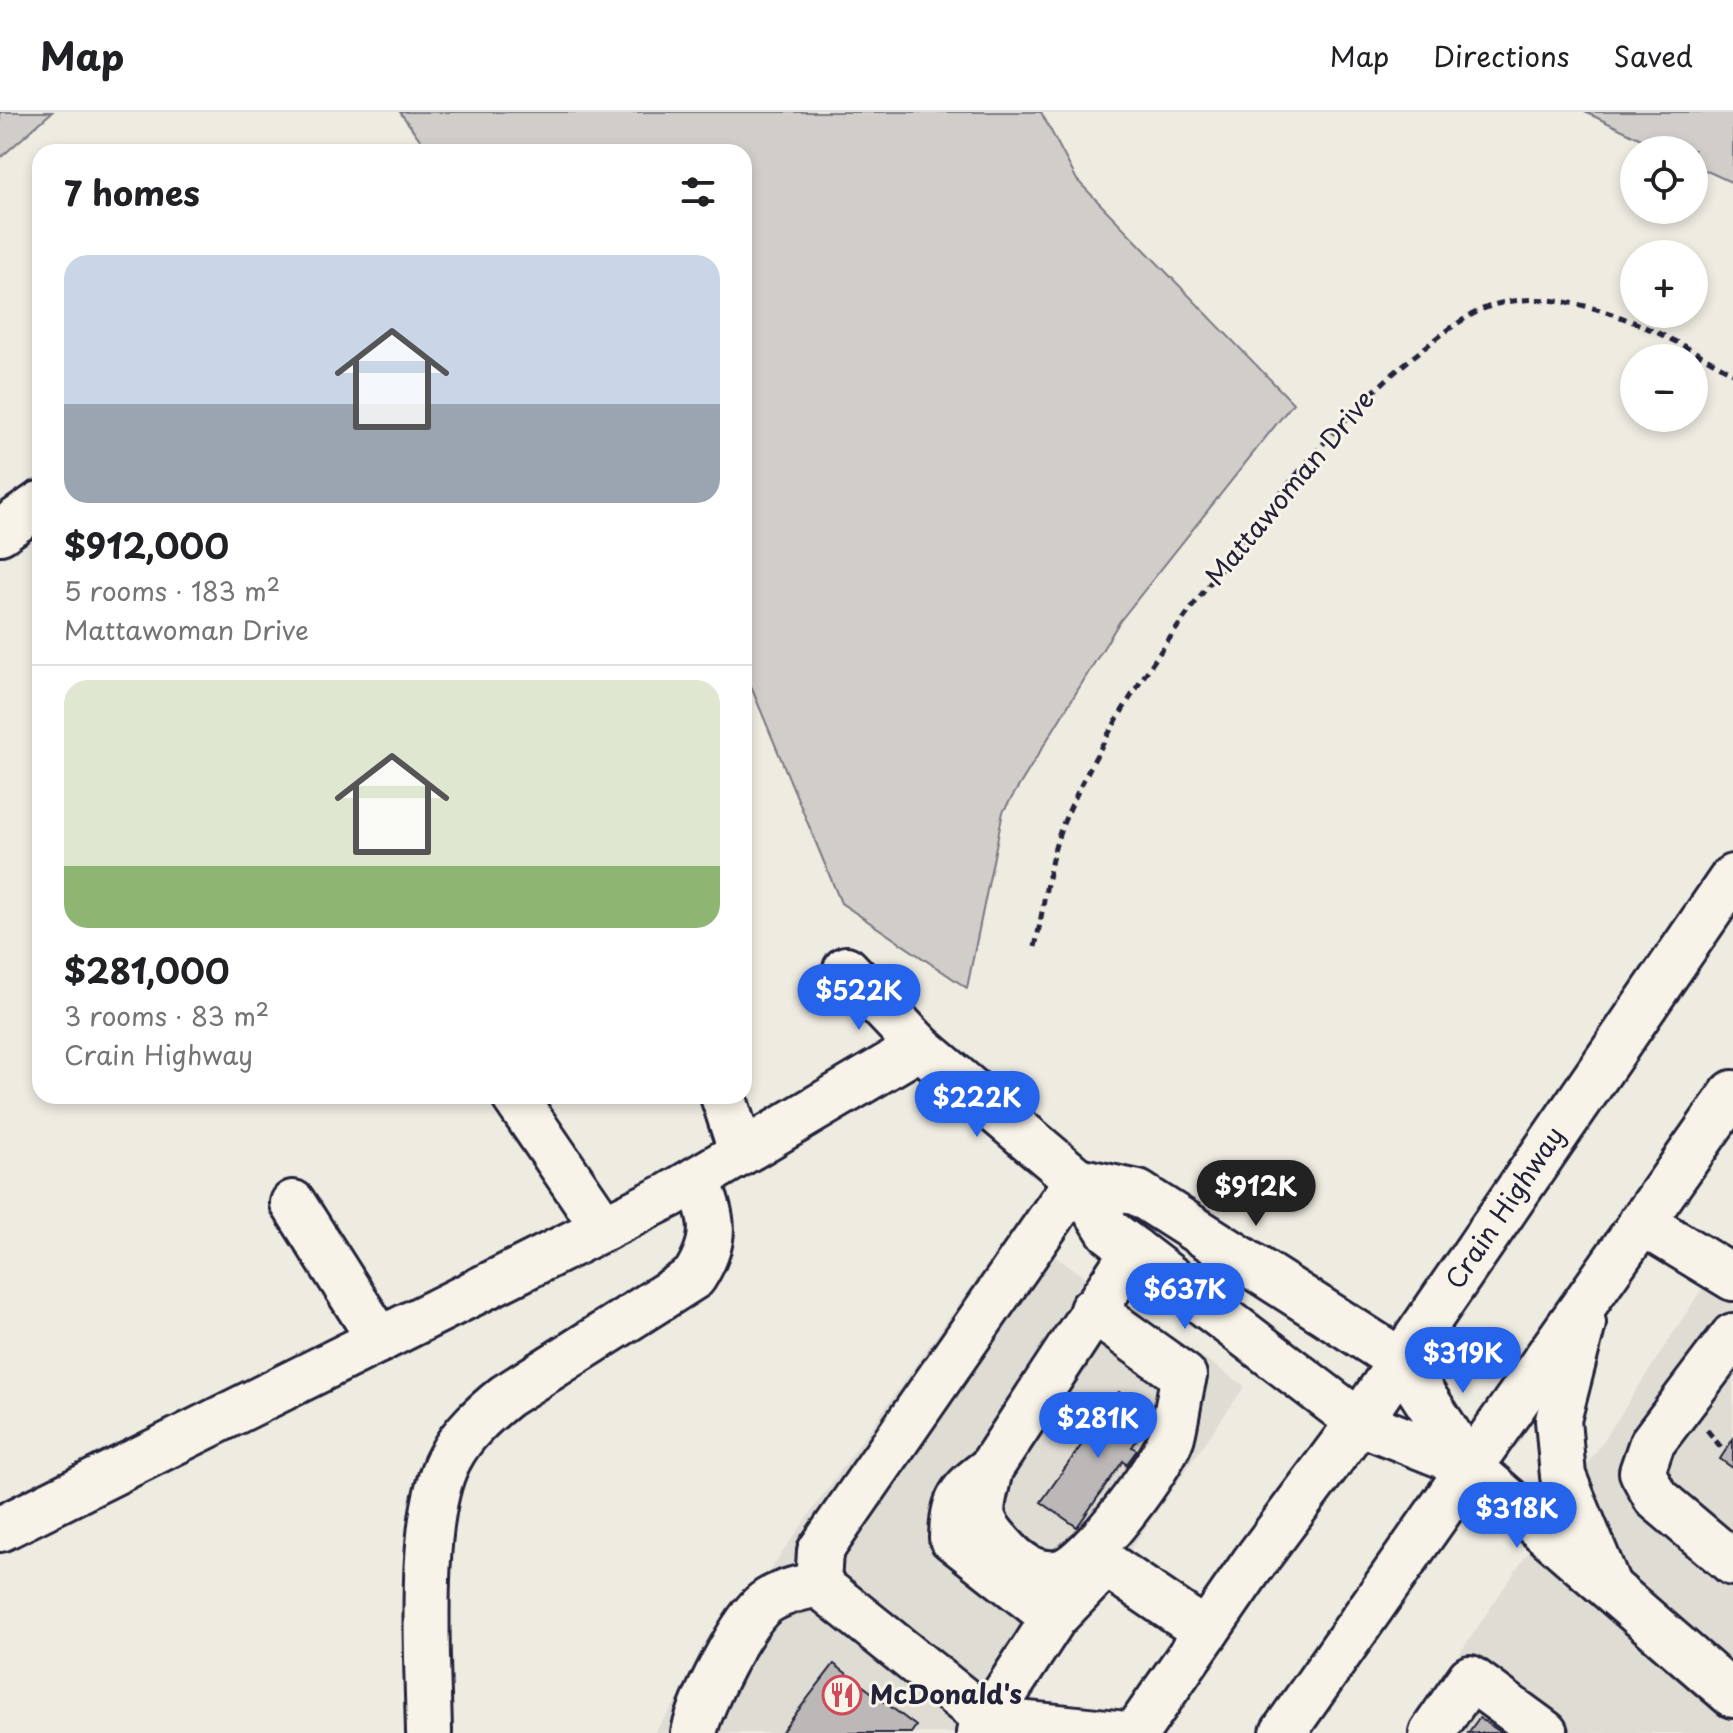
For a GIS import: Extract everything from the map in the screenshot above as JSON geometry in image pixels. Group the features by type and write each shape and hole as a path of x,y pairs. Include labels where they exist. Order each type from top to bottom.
{"main road":[{"path":"0,532 32,510"},
{"name":"Crain Highway","path":"1136,1733 1359,1422 1733,877"},
{"path":"846,969 920,1047 1077,1180 1109,1231 1359,1422 1469,1466"},
{"path":"0,1529 604,1228 697,1179 920,1047"},
{"path":"1283,1733 1733,1093"},
{"path":"519,1104 604,1228"},
{"path":"726,1104 741,1151"},
{"path":"429,1733 428,1569 434,1511 448,1460 482,1415 506,1396 694,1277 705,1259 713,1226 697,1179"},
{"path":"1077,1180 1138,1193 1401,1361 1469,1466 1733,1695"},
{"path":"818,1584 820,1551 1077,1180"},
{"path":"293,1203 380,1340"},
{"path":"1641,1222 1733,1278"},
{"path":"1092,1310 1184,1376 1171,1438 1114,1528 1065,1571 1047,1574 1019,1564 985,1528 981,1511 990,1469 1092,1310 1134,1250"},
{"path":"1591,1293 1558,1420 1563,1476 1608,1585"},
{"path":"1733,1336 1652,1443 1642,1472 1656,1498 1733,1563"},
{"path":"990,1469 963,1489 952,1511 952,1538 1054,1618"},
{"path":"983,1727 1054,1618 1106,1564 1206,1632"},
{"path":"818,1584 983,1727 1117,1733"},
{"path":"694,1733 699,1711 748,1621 766,1602 818,1584"},
{"path":"1432,1733 1470,1678 1545,1733"}],"path":[{"name":"Mattawoman Drive","path":"1035,947 1064,820 1135,688 1204,589 1323,440 1379,384 1451,327 1498,304 1542,298 1578,303 1623,320 1733,373"}],"shaded area":[{"path":"0,112 52,112 0,158"},
{"path":"400,112 1041,112 1077,180 1293,403 1120,621 1003,812 967,988 841,903 752,689 752,144 423,144"},
{"path":"1585,112 1733,112 1733,183 1708,171 1708,136 1635,136"},
{"path":"1013,1228 1245,1386 1001,1733 654,1733"},
{"path":"1733,1241 1733,1733 1406,1733 1606,1437"}],"building":[{"path":"1119,1392 1154,1416 1132,1447 1137,1450 1126,1465 1123,1461 1077,1527 1041,1502"},
{"path":"1733,1439 1733,1468 1720,1459"},
{"name":"McDonald's","path":"834,1664 916,1726 911,1733 781,1733"},
{"path":"1479,1718 1502,1733 1468,1733"}],"place":[{"name":"McDonald's","path":"842,1695"}]}
